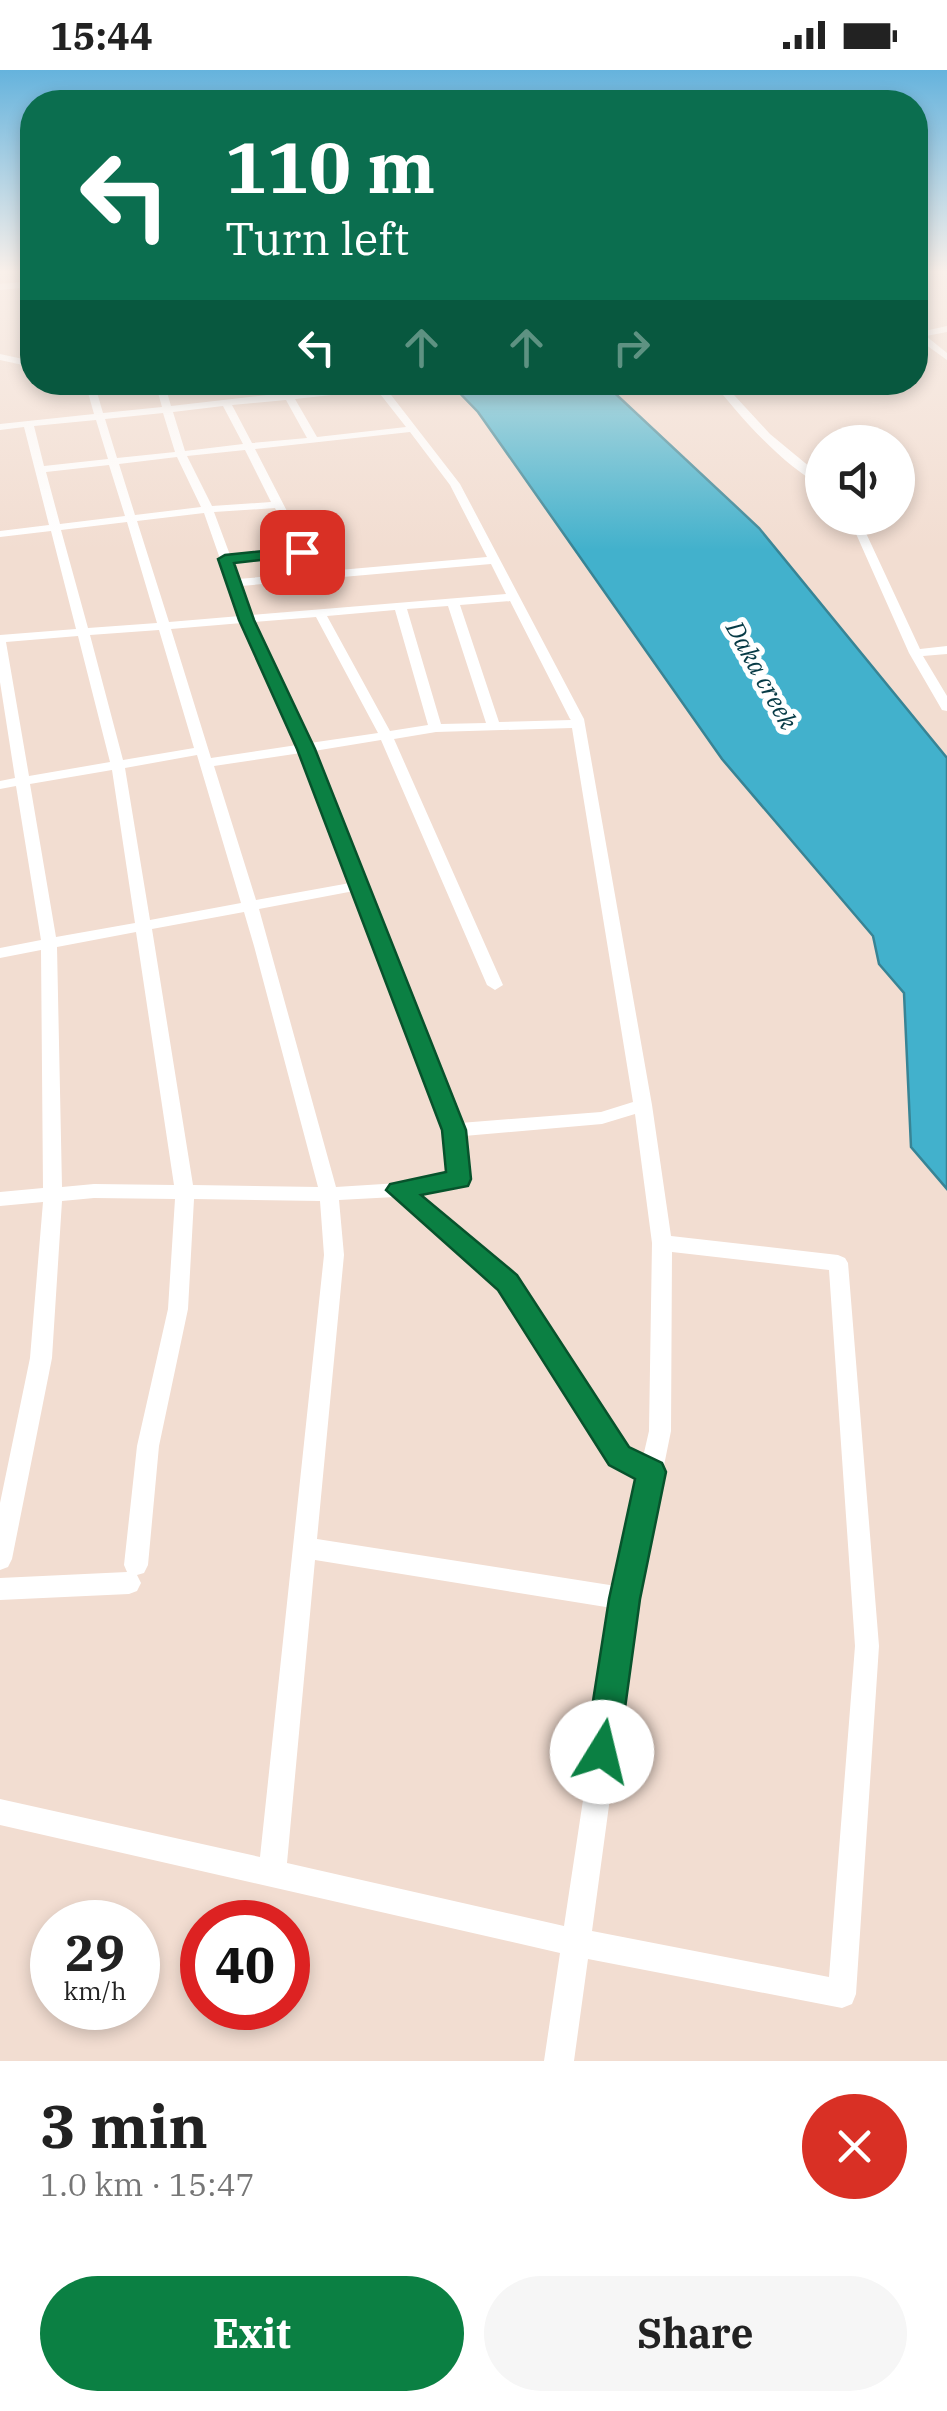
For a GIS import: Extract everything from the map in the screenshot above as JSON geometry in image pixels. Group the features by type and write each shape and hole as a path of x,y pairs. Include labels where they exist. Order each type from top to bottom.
{"street":[{"path":"93,395 250,904 329,1194 334,1255 272,1874"},
{"path":"0,1199 53,1194 329,1194 398,1190 459,1179 454,1130 306,749 246,620 208,509 181,455 164,395"},
{"path":"0,427 309,395"},
{"path":"385,395 456,484 578,724 643,1106 662,1243 660,1431 625,1599 559,2061"},
{"path":"728,395 752,423 805,468"},
{"path":"289,398 313,439"},
{"path":"225,559 302,552 226,404"},
{"path":"0,1589 133,1574 148,1446 178,1308 185,1192 118,765 28,424"},
{"path":"42,469 414,429"},
{"path":"0,534 278,504"},
{"path":"862,535 916,654 946,703"},
{"path":"234,583 496,560"},
{"path":"0,1558 41,1358 53,1194 49,943 0,641 515,597"},
{"path":"453,602 494,726"},
{"path":"400,607 436,728"},
{"path":"320,614 386,736 495,985"},
{"path":"916,654 947,650"},
{"path":"0,785 118,765 306,749 436,728 578,724"},
{"path":"0,953 357,886"},
{"path":"454,1130 602,1118 643,1106"},
{"path":"398,1190 508,1282 619,1456 651,1472"},
{"path":"0,1812 574,1942 842,1994 867,1646 838,1263 662,1243"},
{"path":"304,1548 625,1599"}],"water":[{"name":"Daka creek","path":"462,395 617,395 759,528 947,758 947,1189 911,1147 904,993 879,964 873,936 722,759 478,412"}],"route":[{"path":"302,552 225,559 246,620 306,749 454,1130 459,1179 398,1190 508,1282 619,1456 651,1472 625,1599 602,1752"}]}
